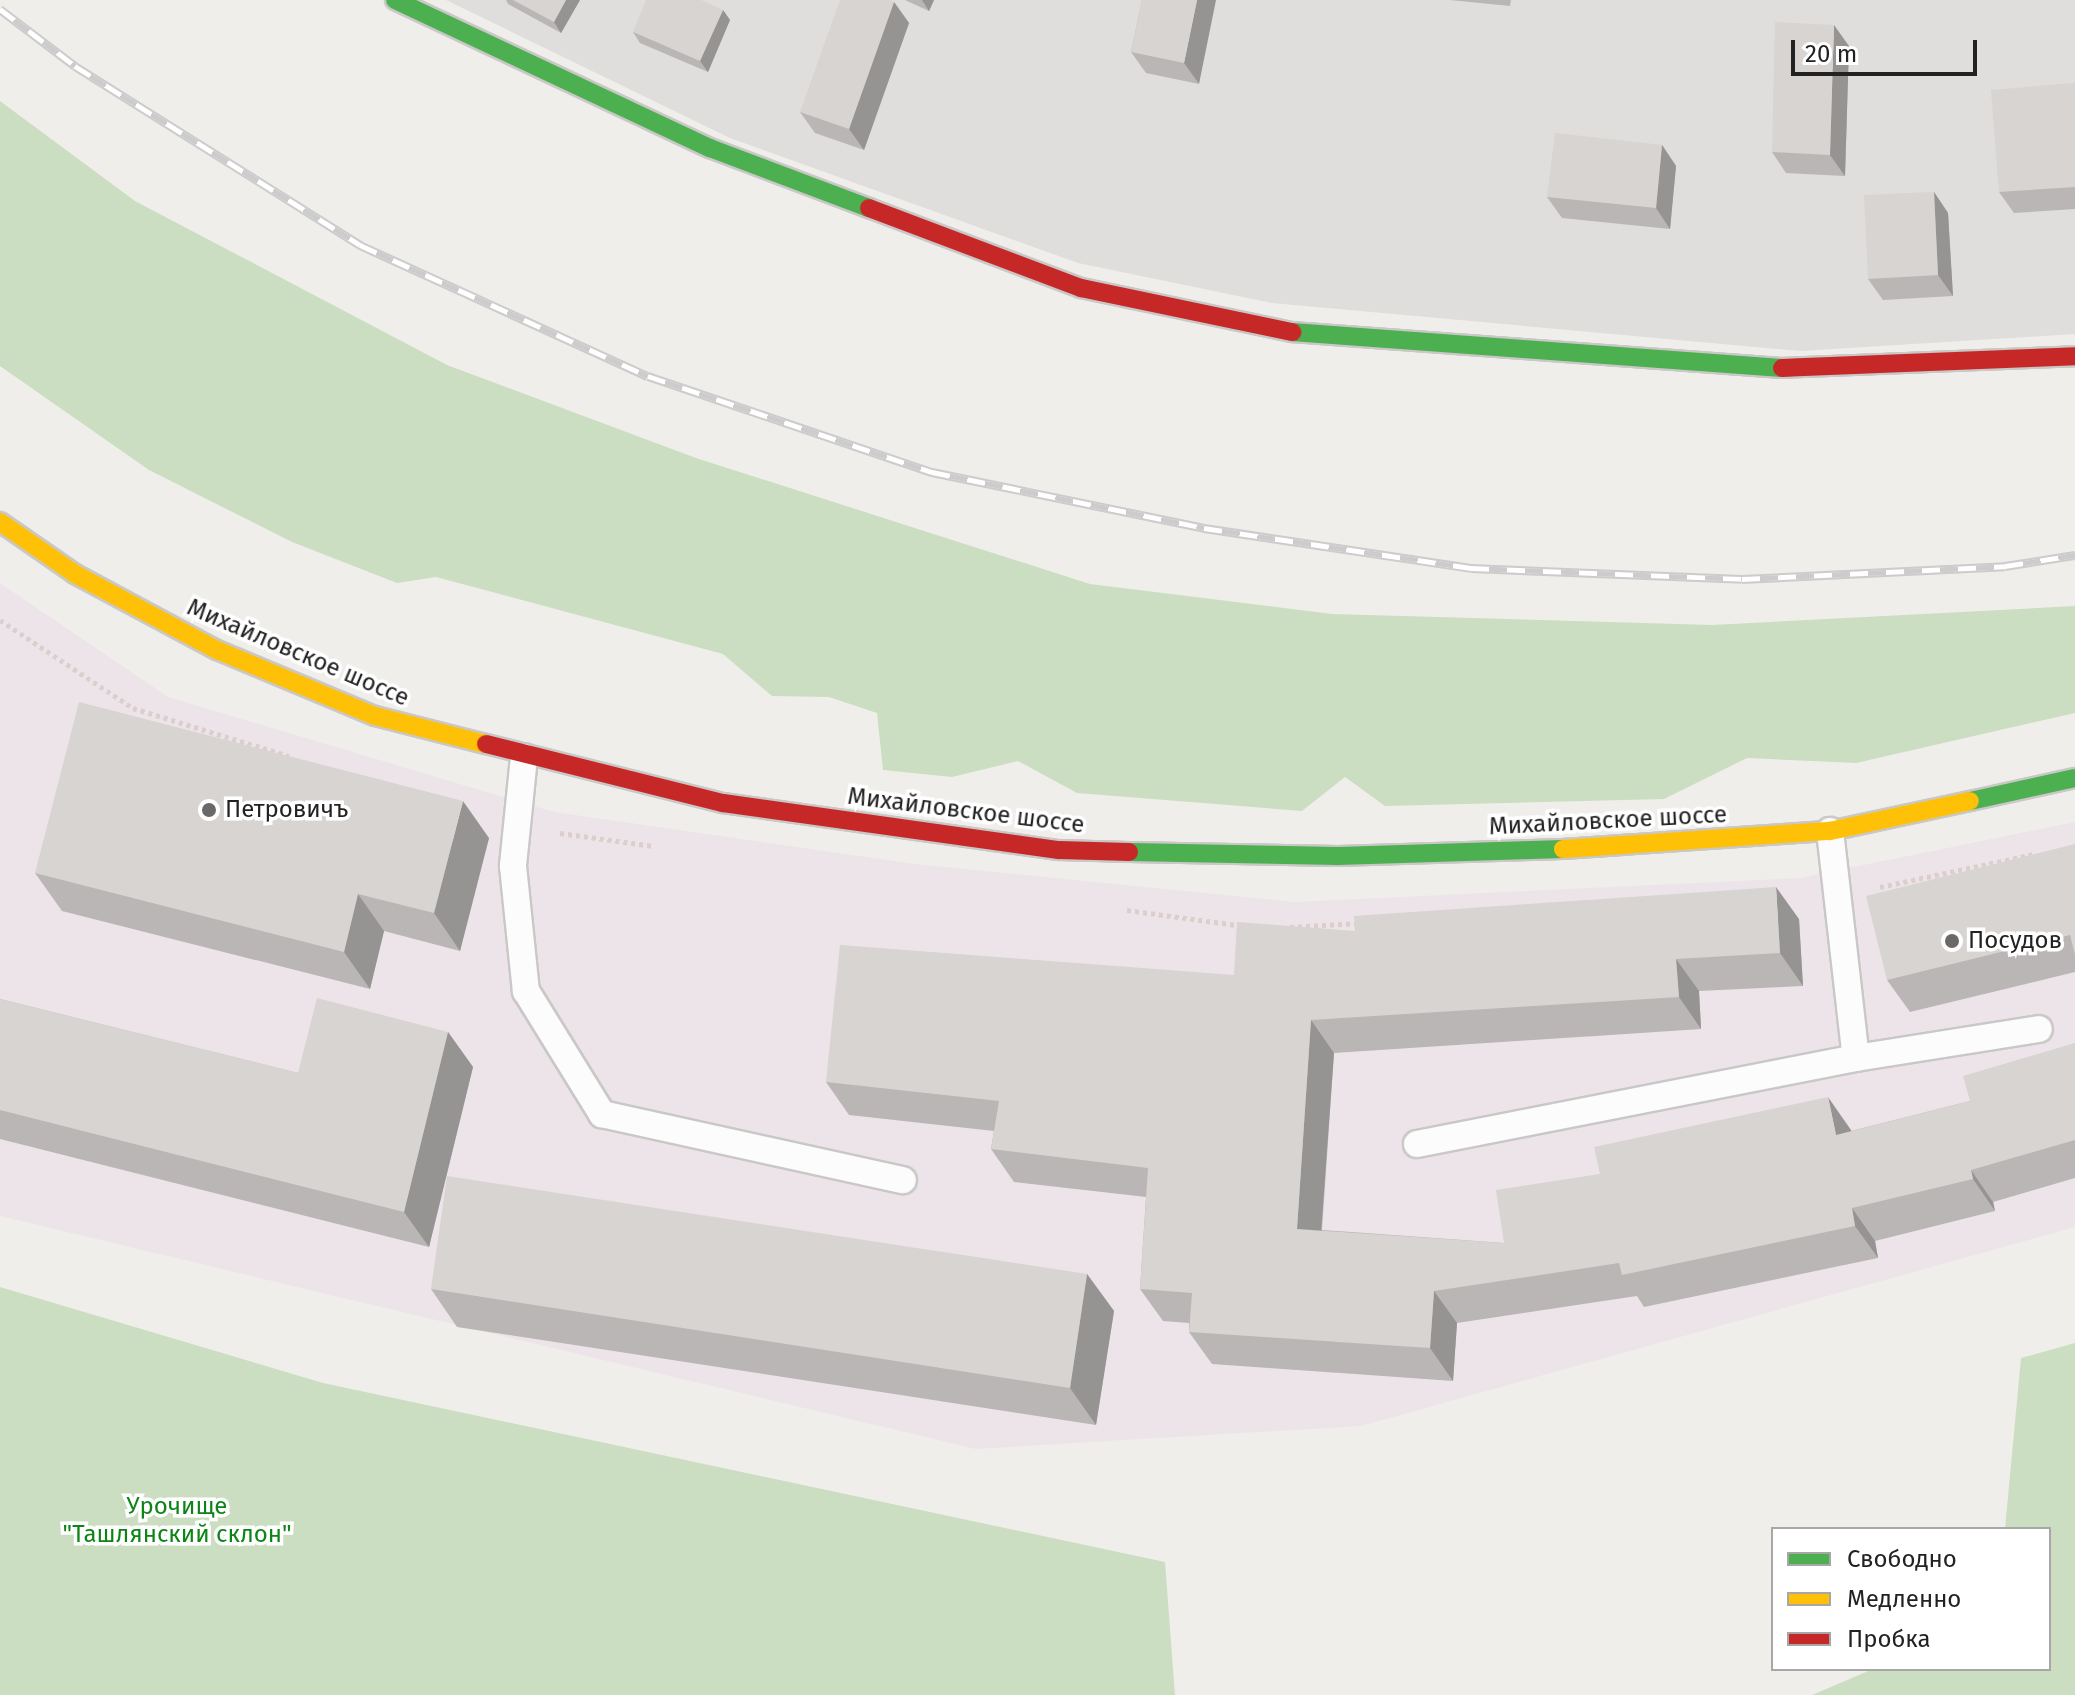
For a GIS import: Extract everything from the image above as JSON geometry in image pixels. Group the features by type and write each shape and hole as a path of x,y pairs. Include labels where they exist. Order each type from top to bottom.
{"main road":[{"path":"395,0 710,148 1066,283 1271,330 1782,368 2075,356"},
{"name":"Михайловское шоссе","path":"0,522 75,574 217,650 375,716 524,757 723,803 1059,850 1338,856 1623,847 1830,831 2075,778"}],"lane":[{"path":"524,757 513,866 526,991 602,1114 903,1180"},
{"path":"1830,831 1856,1058"},
{"path":"1417,1144 1856,1058 2039,1029"}],"shaded area":[{"path":"446,0 2075,0 2075,334 1800,351 1272,303 1078,263 730,138"},
{"path":"0,583 168,697 554,812 915,864 1295,902 1800,878 2075,822 2075,1227 1361,1426 976,1449 0,1216"}],"green space":[{"path":"0,101 135,201 447,365 696,458 1090,584 1332,614 1712,625 2075,606 2075,713 1856,763 1747,758 1664,799 1385,806 1345,777 1302,811 1077,793 1018,761 952,777 883,770 877,713 829,697 772,696 723,654 436,577 397,583 292,542 149,470 0,366"},
{"name":"Урочище \"Ташлянский склон\"","path":"0,1287 323,1383 1165,1562 1175,1695 0,1695"},
{"path":"2075,1343 2075,1695 1812,1695 1868,1671 2051,1671 2051,1527 2005,1527 2021,1358"}],"building":[{"path":"513,0 566,0 554,22"},
{"path":"646,0 701,0 723,10 700,61 633,32"},
{"path":"840,0 894,2 849,129 800,112"},
{"path":"1142,0 1197,0 1184,63 1131,52"},
{"path":"1775,22 1834,25 1830,155 1772,152"},
{"path":"2075,83 2075,187 1999,192 1991,90"},
{"path":"1555,133 1662,145 1656,208 1547,197"},
{"path":"1934,192 1938,275 1868,279 1864,195"},
{"path":"79,702 463,801 434,913 358,894 344,952 35,873"},
{"path":"2075,844 2075,955 2070,935 1887,980 1866,896"},
{"path":"1776,887 1780,953 1676,959 1679,997 1311,1020 1297,1229 1504,1243 1496,1190 1600,1174 1594,1147 1828,1097 1836,1135 1970,1101 1963,1076 2075,1043 2075,1140 1971,1170 1973,1179 1852,1208 1855,1226 1622,1275 1619,1263 1434,1291 1430,1348 1189,1332 1192,1293 1140,1289 1148,1168 991,1149 999,1101 826,1082 840,945 1234,975 1237,922 1355,931 1354,916"},
{"path":"317,998 448,1032 404,1212 0,1110 0,999 298,1073"},
{"path":"447,1176 1087,1274 1070,1388 431,1289"}],"railway":[{"path":"0,9 75,66 360,245 648,376 932,472 1204,528 1471,568 1742,579 2005,566 2075,555"}],"traffic: fast":[{"path":"395,0 710,148 869,208"},
{"path":"1292,332 1782,368"},
{"path":"1970,801 2075,778"},
{"path":"1129,852 1338,856 1563,849"}],"traffic: slow":[{"path":"0,522 75,574 217,650 375,716 486,744"},
{"path":"1563,849 1830,831 1970,801"}],"traffic: jam":[{"path":"869,208 1081,288 1292,332"},
{"path":"1782,368 2075,356"},
{"path":"486,744 723,803 1059,850 1129,852"}],"place":[{"name":"Петровичъ","path":"209,810"},
{"name":"Посудов","path":"1952,941"}]}
